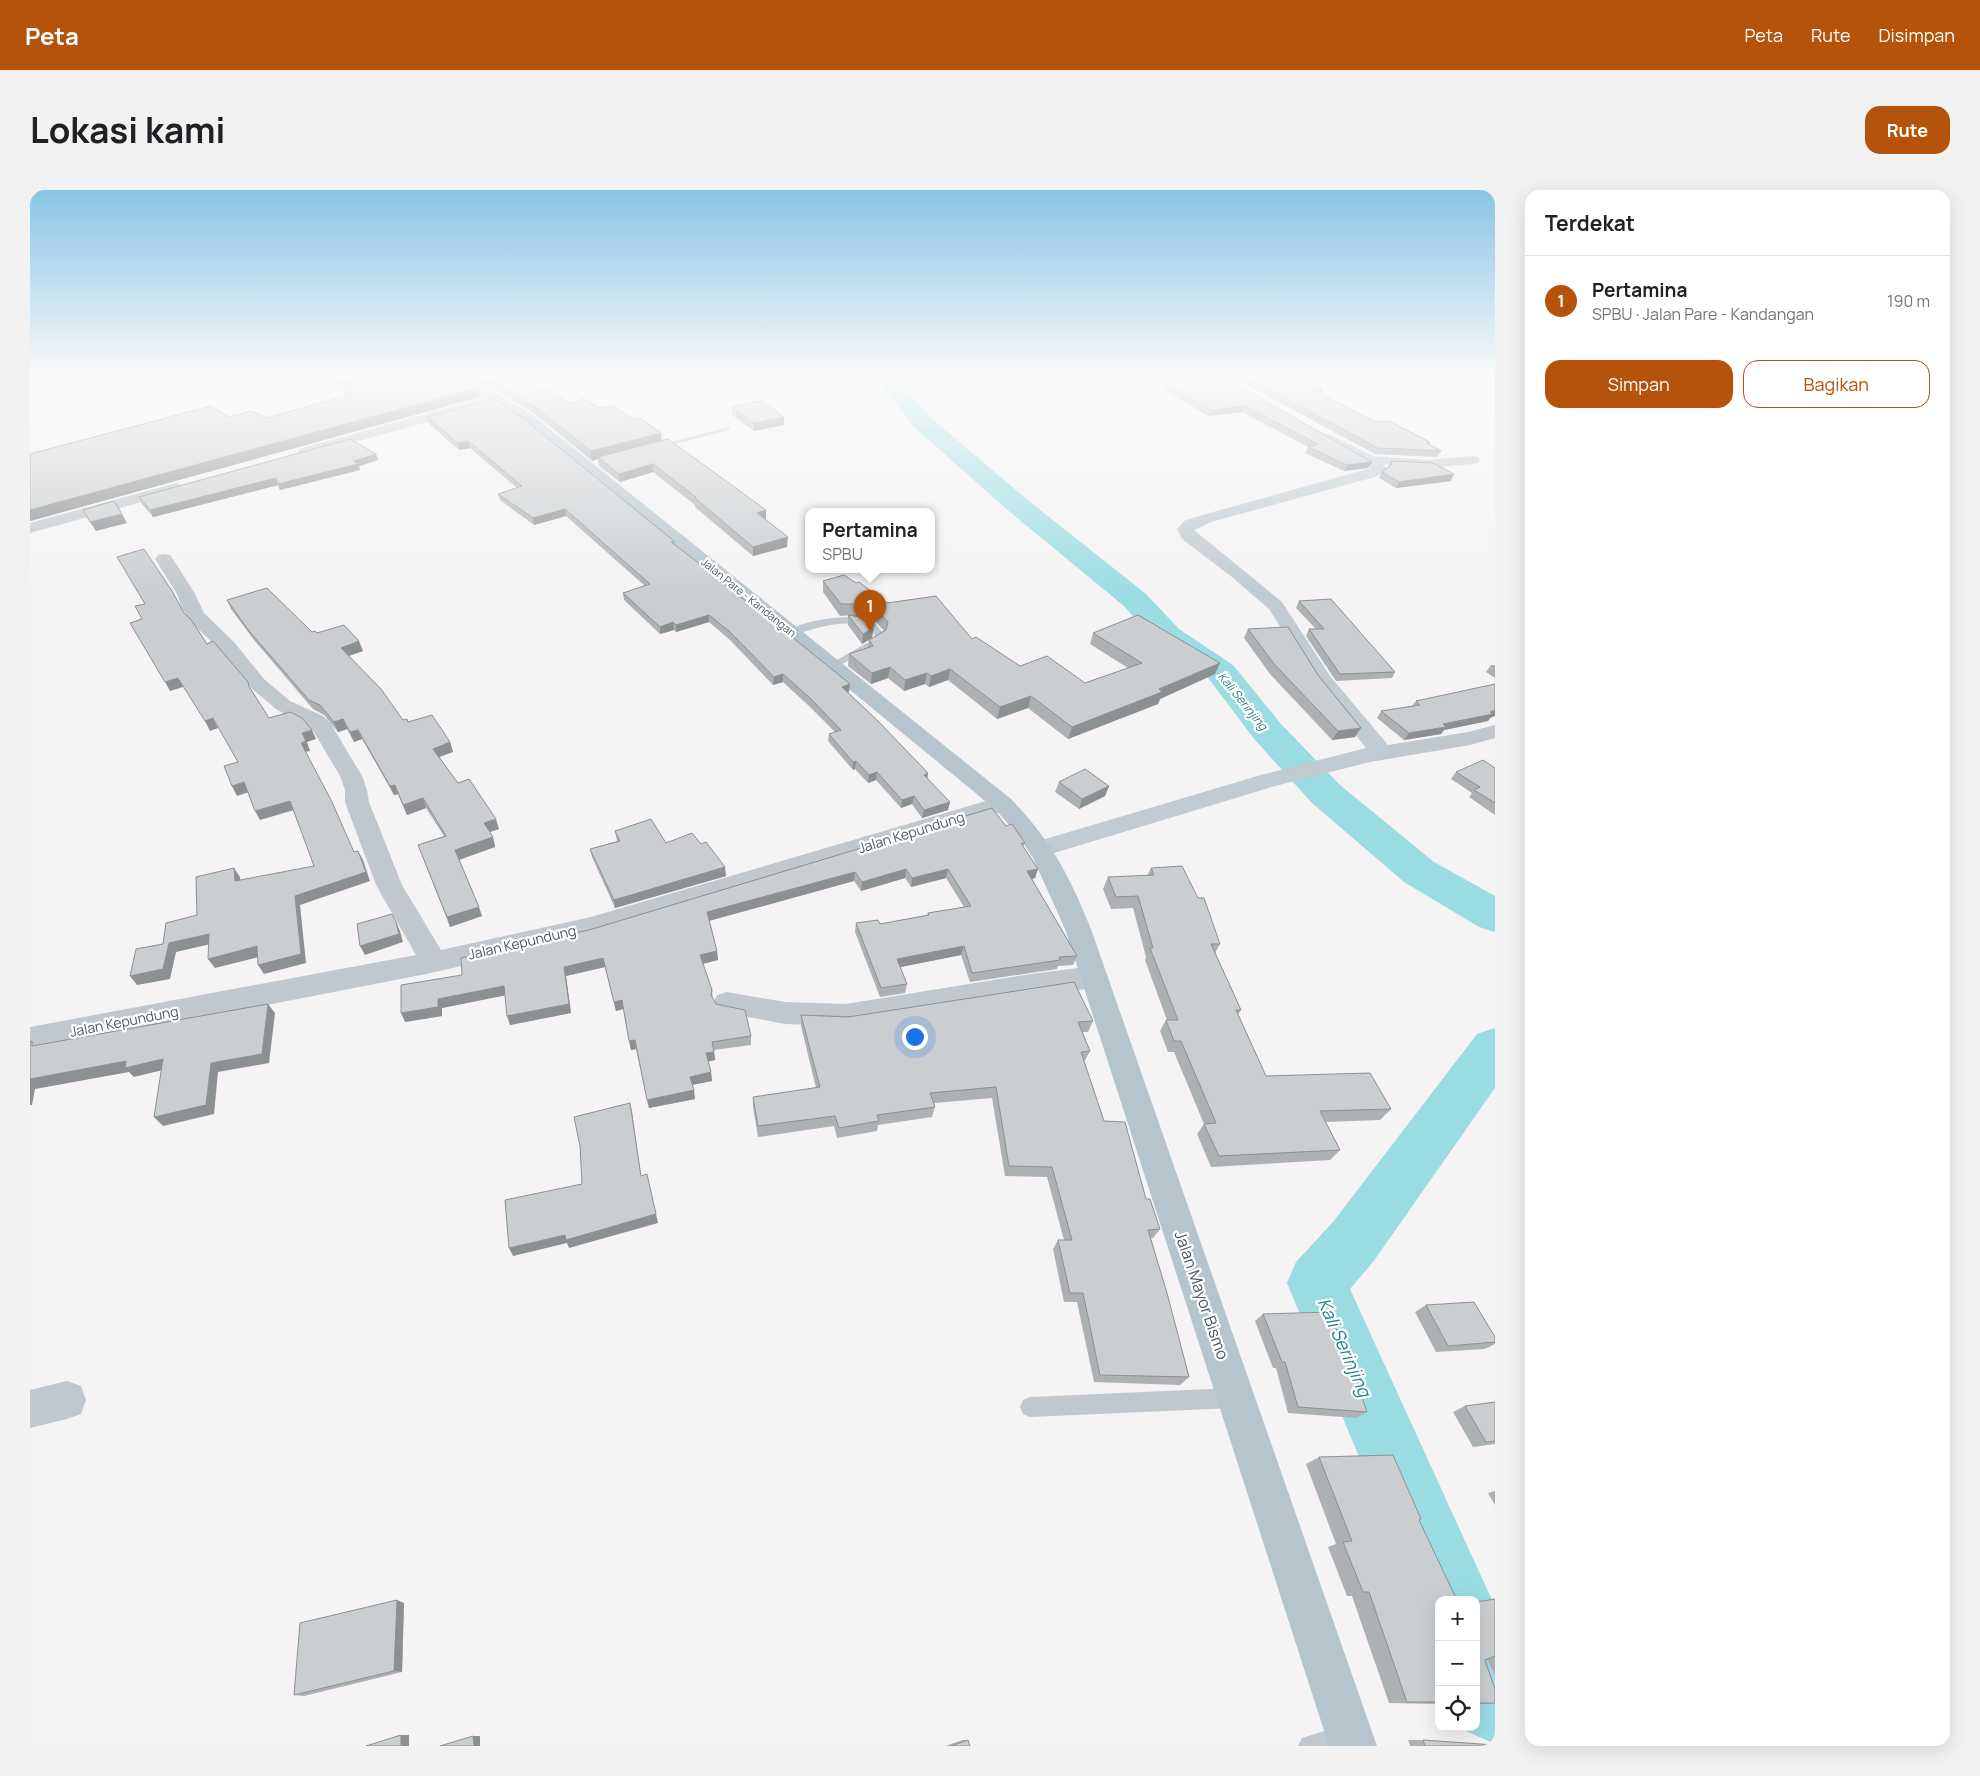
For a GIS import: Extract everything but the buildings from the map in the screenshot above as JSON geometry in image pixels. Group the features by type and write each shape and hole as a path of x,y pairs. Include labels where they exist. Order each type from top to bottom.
{"main road":[{"name":"Jalan Pare - Kandangan","path":"571,450 591,464 792,632 1003,804 1028,830 1041,849"},
{"name":"Jalan Mayor Bismo","path":"1041,849 1063,892 1078,929 1351,1741"}],"street":[{"path":"289,456 312,450"},
{"path":"1351,450 1371,460 1380,467 1379,471 1205,519 1190,524 1185,530 1188,535 1276,606 1322,679 1376,745 1377,751 1370,755"},
{"path":"1371,460 1426,464 1473,460"},
{"path":"30,528 193,483"},
{"path":"164,559 186,594 192,611 197,617 227,646 269,694 283,705 315,721 332,741 341,762 351,776 356,790 357,802 389,885 434,962"},
{"path":"1041,849 1269,780 1370,755 1485,733"},
{"name":"Jalan Kepundung","path":"30,1039 434,962 591,927 1003,804"},
{"path":"728,1003 785,1013 846,1015 1031,985 1094,977"},
{"path":"30,1409 67,1400"}],"lane":[{"path":"792,632 823,622 850,620 871,624 880,636 880,640 834,666"},
{"path":"1030,1407 1237,1398"},
{"path":"1310,1746 1351,1741"}],"waterway":[{"name":"Kali Serinjing","path":"954,450 1020,507 1135,600 1168,636 1221,672 1268,732 1326,794 1419,872 1495,916"},
{"name":"Kali Serinjing","path":"1453,1596 1317,1283 1353,1242 1495,1048"},
{"name":"Kali Serinjing","path":"1480,1665 1495,1705"}],"place":[{"name":"Pertamina","path":"870,631"}]}
